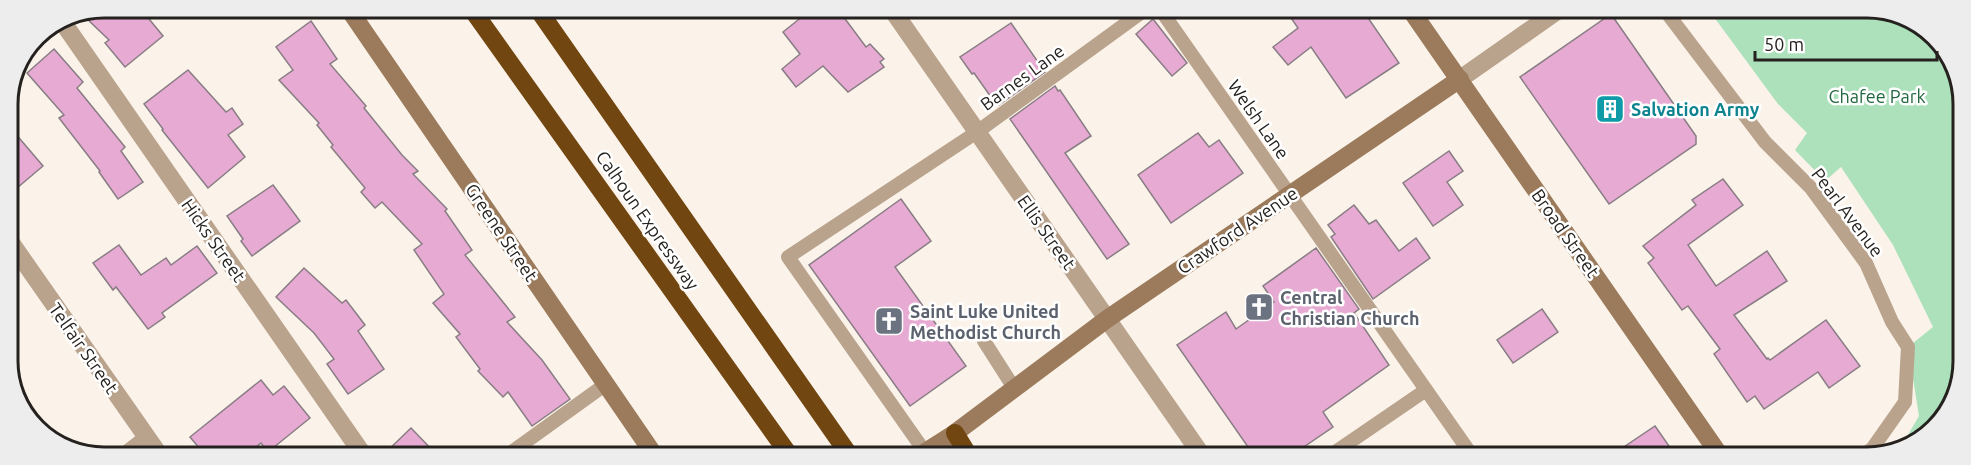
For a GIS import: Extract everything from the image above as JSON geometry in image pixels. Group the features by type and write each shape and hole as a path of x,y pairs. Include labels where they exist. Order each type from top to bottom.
{"highway":[{"name":"Calhoun Expressway","path":"478,18 784,447"},
{"name":"Calhoun Expressway","path":"544,18 844,447"},
{"path":"955,433 964,447"}],"street":[{"name":"Greene Street","path":"355,18 649,447"},
{"name":"Ellis Street","path":"898,18 1196,447"},
{"name":"Broad Street","path":"1416,18 1714,447"},
{"name":"Crawford Avenue","path":"933,447 1107,319 1547,18"},
{"name":"Hicks Street","path":"65,28 358,447"},
{"name":"Telfair Street","path":"18,253 154,447"}],"lane":[{"name":"Barnes Lane","path":"917,447 788,257 977,132 1134,18"},
{"name":"Welsh Lane","path":"1166,18 1466,447"},
{"name":"Pearl Avenue","path":"1671,18 1765,142 1811,188 1866,263 1892,322 1908,347 1905,402 1873,447"},
{"path":"984,341 1014,388"},
{"path":"518,447 606,384"},
{"path":"1343,447 1426,390"},
{"path":"133,447 147,436"}],"green space":[{"name":"Chafee Park","path":"1715,18 1884,20 1915,32 1928,43 1942,61 1948,76 1953,104 1953,361 1951,378 1942,404 1924,426 1907,437 1919,416 1908,347 1933,327 1893,245 1841,167 1825,181 1795,150 1807,133 1778,104"}],"building":[{"path":"148,18 163,36 125,67 105,43 109,40 88,20"},
{"path":"800,18 844,18 866,47 870,44 884,59 880,62 884,67 848,92 823,66 796,87 782,69 800,54 783,32"},
{"path":"1291,18 1368,18 1399,63 1346,98 1311,47 1288,65 1273,47 1298,28"},
{"name":"Salvation Army","path":"1605,18 1614,18 1696,136 1696,144 1609,204 1520,77"},
{"path":"1153,19 1187,63 1172,76 1136,34"},
{"path":"311,21 337,59 330,64 366,106 364,108 402,155 418,171 413,174 447,209 445,211 472,250 465,255 515,317 507,322 542,360 570,399 532,426 508,392 503,397 478,371 480,369 456,337 460,334 433,303 444,294 414,250 422,244 382,202 375,208 361,192 365,188 331,147 333,145 317,125 319,123 279,80 293,70 276,47"},
{"path":"1011,23 1045,72 999,105 960,57"},
{"path":"54,49 83,82 77,88 125,147 121,151 143,182 118,199 100,171 59,118 64,115 27,73"},
{"path":"188,70 226,112 232,108 243,124 228,135 245,157 208,188 144,104"},
{"path":"1055,86 1091,136 1065,153 1129,244 1107,259 1010,119"},
{"path":"1198,133 1209,147 1219,140 1243,173 1171,223 1138,175"},
{"path":"18,137 43,166 18,187"},
{"path":"1449,151 1463,171 1447,182 1463,205 1433,226 1403,183"},
{"path":"1723,179 1743,205 1688,245 1716,286 1767,251 1787,281 1734,315 1770,360 1826,320 1860,366 1829,388 1818,372 1764,409 1755,396 1747,402 1714,354 1720,349 1688,306 1682,310 1648,263 1654,258 1643,246 1696,205 1692,200"},
{"path":"273,185 300,221 252,256 227,216"},
{"path":"901,199 931,241 895,267 966,366 910,406 809,265"},
{"path":"1354,205 1369,224 1376,220 1399,251 1416,238 1430,258 1373,299 1331,237 1335,234 1328,225"},
{"path":"119,245 141,275 166,258 171,265 197,246 217,273 162,313 165,317 148,329 116,287 113,290 93,263"},
{"path":"1316,248 1359,309 1354,313 1389,365 1323,412 1333,427 1304,447 1248,447 1177,345 1226,312 1236,329 1274,302 1263,286"},
{"path":"304,268 342,303 346,300 365,325 358,331 384,369 348,394 327,364 334,359 314,333 276,297"},
{"path":"1542,309 1558,332 1513,363 1497,340"},
{"path":"261,380 273,395 284,386 310,418 274,447 264,447 261,443 256,447 198,447 190,437"},
{"path":"1655,426 1669,446 1668,447 1624,447"},
{"path":"411,428 429,447 391,447"}],"place":[{"name":"Salvation Army","path":"1610,109"},
{"name":"Central Christian Church","path":"1259,307"},
{"name":"Saint Luke United Methodist Church","path":"889,321"}]}
